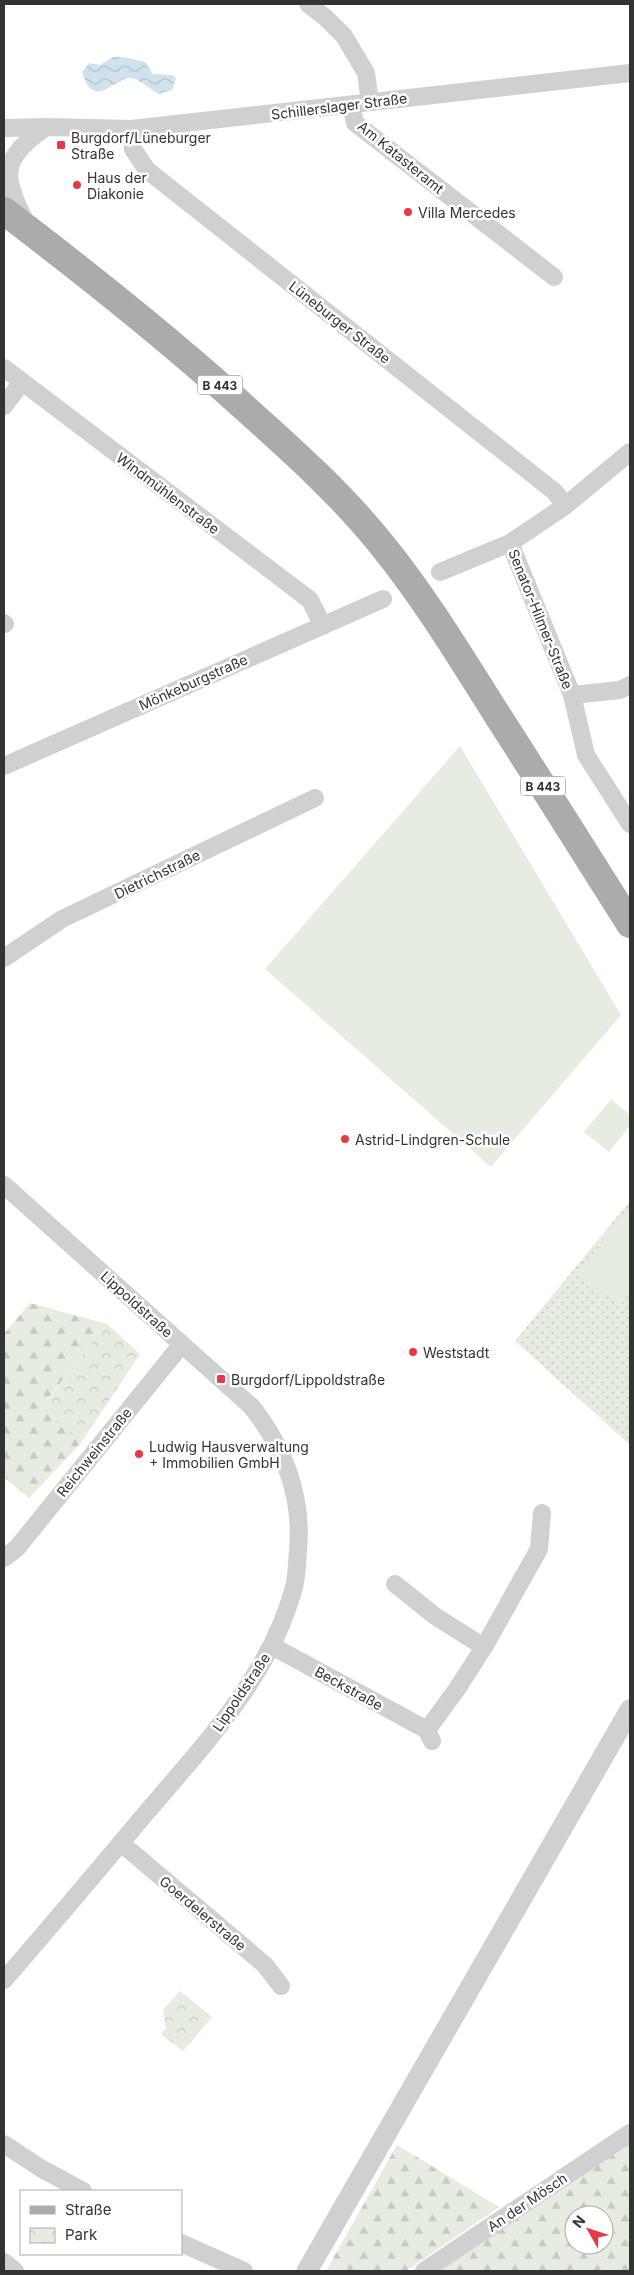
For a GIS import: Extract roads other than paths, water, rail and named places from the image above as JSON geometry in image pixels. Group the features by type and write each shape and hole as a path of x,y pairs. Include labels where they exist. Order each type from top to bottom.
{"main road":[{"name":"B 443","path":"4,211 182,352 293,450 347,505 412,583 630,924"}],"street":[{"path":"308,4 344,36 366,73 370,102"},
{"name":"Schillerslager Straße","path":"4,128 131,129 630,73"},
{"name":"Am Katasteramt","path":"351,105 356,123 554,278"},
{"path":"29,231 7,182 9,168 13,156 28,139 47,127"},
{"name":"Lüneburger Straße","path":"131,129 133,149 147,170 547,486 565,506"},
{"name":"Windmühlenstraße","path":"4,368 310,600 323,626"},
{"path":"4,406 22,382"},
{"path":"440,572 510,543 565,506 630,452"},
{"name":"Senator-Hilmer-Straße","path":"510,543 572,695 586,755 630,824"},
{"name":"Mönkeburgstraße","path":"4,766 383,599"},
{"name":"Senator-Hilmer-Straße","path":"572,695 620,690 630,685"},
{"name":"Dietrichstraße","path":"4,958 62,919 316,798"},
{"name":"Lippoldstraße","path":"4,1184 251,1406 266,1425 277,1444 288,1472 298,1512 299,1536 295,1585 288,1610 272,1646 257,1673 224,1719 4,1980"},
{"name":"Reichweinstraße","path":"4,1558 17,1548 182,1344"},
{"name":"Beckstraße","path":"272,1646 429,1736 484,1647 539,1549 542,1513"},
{"path":"395,1584 435,1616 484,1647"},
{"path":"307,2271 630,1710"},
{"name":"Goerdelerstraße","path":"121,1843 265,1965 281,1986"},
{"name":"An der Mösch","path":"424,2271 630,2133"},
{"path":"6,2152 81,2190"},
{"path":"182,2244 244,2271"},
{"path":"4,2262 16,2271"}],"water":[{"path":"113,57 124,57 145,62 153,74 172,75 176,78 172,90 159,94 131,78 125,79 105,90 92,90 82,72 89,63 100,65"}],"place":[{"name":"Burgdorf/Lüneburger Straße","path":"61,145"},
{"name":"Haus der Diakonie","path":"77,185"},
{"name":"Villa Mercedes","path":"408,212"},
{"name":"Astrid-Lindgren-Schule","path":"345,1139"},
{"name":"Weststadt","path":"413,1352"},
{"name":"Burgdorf/Lippoldstraße","path":"221,1379"},
{"name":"Ludwig Hausverwaltung + Immobilien GmbH","path":"139,1454"}]}
